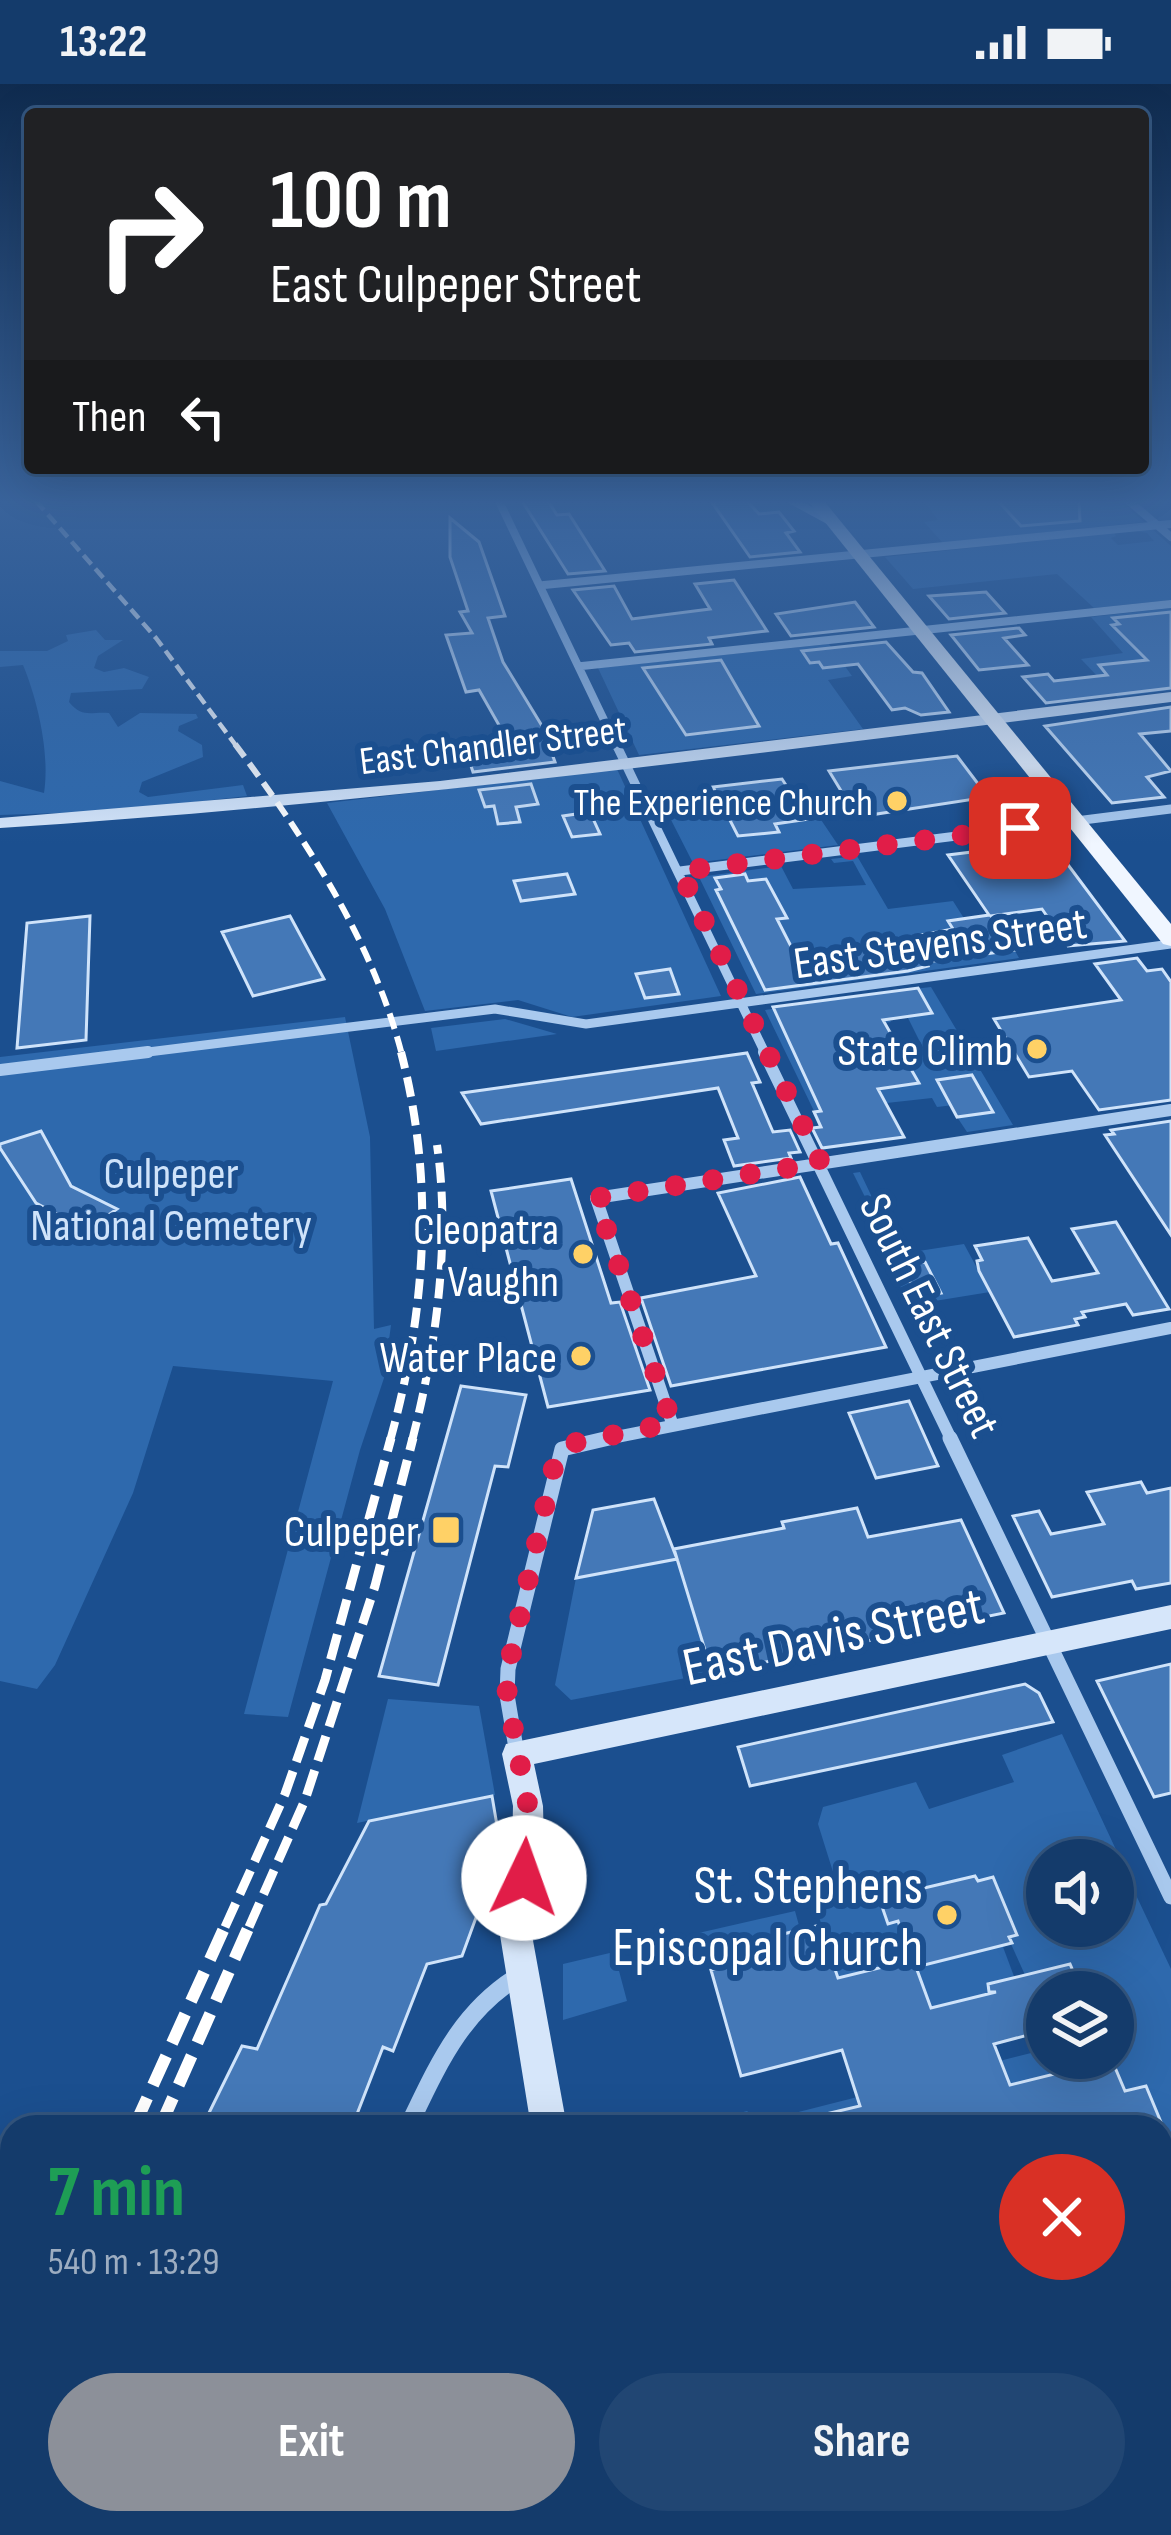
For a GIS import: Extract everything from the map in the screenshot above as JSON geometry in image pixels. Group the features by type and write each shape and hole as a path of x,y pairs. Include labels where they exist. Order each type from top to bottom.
{"main road":[{"path":"910,615 1171,941"}],"street":[{"name":"South East Street","path":"558,615 1171,1897"},
{"path":"582,666 1062,615"},
{"name":"East Chandler Street","path":"0,823 278,802 1171,697"},
{"path":"680,871 1171,808"},
{"name":"East Stevens Street","path":"0,1070 502,1009 580,1025 1171,941"},
{"path":"672,1423 596,1198 1171,1110"},
{"path":"547,2115 516,1935 528,1845 528,1806 507,1695 508,1669 562,1449 672,1423 1171,1328"},
{"name":"East Davis Street","path":"517,1754 1171,1617"},
{"path":"414,2115 466,2015 488,1992 522,1974"}],"green space":[{"path":"1171,615 1171,690 1117,697 1081,659 1123,653 1091,617"},
{"path":"96,630 105,640 123,640 98,656 94,668 104,672 124,668 149,677 142,689 71,693 69,702 74,707 109,713 118,727 140,713 196,714 198,718 179,726 178,731 202,745 203,757 142,782 139,792 148,797 243,785 247,796 117,811 0,815 0,781 44,793 45,762 41,728 23,665 0,667 0,651 47,651 68,641 66,635"},
{"path":"829,644 852,676 828,680 863,729 639,755 598,668"},
{"path":"617,769 721,996 572,1017 518,1000 425,1011 385,909 327,803"},
{"path":"805,796 838,845 693,863 667,812"},
{"path":"857,856 888,909 953,901 986,953 1014,949 1019,958 756,994 699,877 781,866 793,889 866,885 853,861 834,863 831,859"},
{"path":"931,987 1013,1125 967,1132 957,1117 993,1111 982,1093 968,1095 971,1103 937,1107 932,1098 814,1111 765,1010 845,998 882,1005 891,1022 870,1025 900,1052 923,1048 907,1016 932,1012 922,997 890,992"},
{"name":"Culpeper National Cemetery","path":"345,1017 370,1137 374,1329 391,1325 384,1378 288,1717 244,1714 333,1381 173,1366 133,1493 55,1665 37,1689 0,1681 0,1057"},
{"path":"505,1019 557,1034 436,1051 431,1028"},
{"path":"860,1172 899,1254 964,1244 990,1292 910,1305 887,1262 893,1253 853,1173"},
{"path":"677,1559 712,1673 571,1700 555,1685 576,1578"},
{"path":"388,1699 479,1706 495,1795 357,1823"},
{"path":"1062,1734 1111,1839 1026,1839 1026,1947 1134,1947 1135,1893 1171,1969 1171,2115 1158,2115 1146,2086 1125,2091 1120,2079 1134,2079 1134,1971 1072,1971 1069,1964 1026,1971 1025,1975 1011,1944 1003,1947 1018,1987 931,2008 913,1960 838,1978 816,1907 839,1891 818,1824 823,1807 916,1782 929,1809 1014,1782 1002,1755","holes":["975,1876 1001,1946 924,1965 915,1941 905,1942 898,1921 888,1923 878,1892 900,1886 903,1893"]},
{"path":"795,1911 800,1929 699,1955 694,1934"},
{"path":"614,1952 627,2001 563,2020 563,1964"},
{"path":"1026,2054 1026,2079 1035,2079 891,2115 887,2115 881,2100 821,2115 787,2115"}],"building":[{"path":"462,615 505,615 488,618 503,662 542,726 555,762 473,772 470,763 497,758 494,751 512,748 479,690 466,692 446,635 472,633"},
{"path":"591,615 632,619 757,615 767,631 709,638 712,644 635,652 629,643 611,645"},
{"path":"777,615 865,615 874,627 791,636"},
{"path":"1171,615 1171,688 1046,703 1023,677 1048,674 1054,681 1107,675 1099,665 1147,660 1112,625 1119,624 1113,618"},
{"path":"1019,628 1025,635 1004,638 1028,665 979,670 951,635"},
{"path":"886,642 913,672 922,673 949,712 921,715 905,708 892,710 858,664 823,668 819,662 810,663 802,651"},
{"path":"721,660 759,726 686,735 643,668"},
{"path":"1171,707 1171,731 1140,734 1171,771 1147,777 1164,797 1112,803 1045,726"},
{"path":"957,756 988,797 857,817 829,771"},
{"path":"782,779 808,819 775,824 779,832 738,836 713,787"},
{"path":"531,784 538,804 516,807 520,822 498,824 494,806 485,807 479,790"},
{"path":"590,812 600,834 572,837 563,816"},
{"path":"1040,837 1051,842 1125,941 1068,946 1042,909 991,916 1014,950 926,962 928,966 908,971 765,990 716,890 721,889 715,878 745,874 748,881 766,879 787,918 777,919 797,958 886,946 884,942 953,929 948,921 989,915 948,855 1035,844"},
{"path":"567,874 575,894 521,901 514,881"},
{"path":"90,916 86,1040 17,1048 27,923"},
{"path":"290,916 324,979 253,996 222,932"},
{"path":"1137,958 1147,971 1162,969 1171,982 1171,1100 1099,1110 1072,1071 1029,1077 994,1019 1121,1000 1095,964"},
{"path":"670,969 679,994 645,998 636,974"},
{"path":"918,988 932,1013 883,1020 919,1083 878,1089 904,1137 822,1148 812,1128 821,1127 814,1112 821,1111 773,1007"},
{"path":"747,1053 760,1082 752,1083 773,1132 790,1130 800,1152 789,1153 791,1158 734,1166 724,1140 738,1138 718,1088 481,1124 462,1093"},
{"path":"972,1075 993,1112 957,1117 937,1080"},
{"path":"1171,1121 1171,1235 1105,1135 1114,1134 1111,1130"},
{"path":"41,1131 71,1186 117,1209 87,1230 36,1203 0,1148 0,1144"},
{"path":"800,1177 831,1244 838,1243 886,1347 671,1386 641,1298 756,1276 718,1193"},
{"path":"571,1179 611,1303 620,1302 650,1390 548,1407 491,1191"},
{"path":"1116,1222 1169,1309 1133,1315 1126,1304 1082,1312 1085,1317 1075,1319 1078,1325 1014,1337 979,1271 977,1261 982,1260 975,1246 1028,1238 1052,1281 1098,1273 1072,1229"},
{"path":"925,1262 941,1293 917,1297 902,1265"},
{"path":"461,1386 526,1395 508,1467 495,1466 438,1685 379,1676"},
{"path":"909,1401 938,1466 876,1478 849,1413"},
{"path":"1141,1482 1147,1493 1171,1488 1171,1583 1136,1589 1132,1581 1052,1597 1013,1516 1039,1511 1051,1534 1104,1524 1087,1492"},
{"path":"654,1499 677,1559 576,1578 593,1510"},
{"path":"857,1508 868,1537 961,1520 1004,1613 712,1673 674,1549"},
{"path":"1171,1664 1171,1793 1154,1797 1097,1681"},
{"path":"1025,1684 1039,1693 1053,1722 750,1786 738,1747"},
{"path":"492,1796 501,1849 462,1956 427,1964 393,2051 383,2047 357,2115 208,2115 242,2046 257,2049 320,1905 326,1904 369,1821"},
{"path":"975,1876 978,1881 993,1877 1017,1935 1009,1937 1012,1943 916,1967 931,2008 996,1992 989,1992 988,1984 1026,1975 1026,2036 994,2044 1010,2085 1034,2079 1120,2079 1125,2091 1146,2086 1158,2115 822,2115 860,2106 842,2050 741,2076 711,1970 746,1961 742,1944 820,1925 838,1978 912,1960 898,1921 888,1924 877,1892 900,1886 903,1893"},
{"path":"1070,1964 1073,1971 1041,1971"}],"railway":[{"path":"136,615 237,747"},
{"path":"235,744 334,891 373,971 402,1055"},
{"path":"390,1441 412,1344 422,1247 419,1150 401,1052"},
{"path":"412,1441 439,1294 442,1219 437,1145"},
{"path":"225,1927 285,1794 325,1680 391,1438"},
{"path":"249,1927 305,1800 375,1586 413,1438"},
{"path":"139,2115 226,1924"},
{"path":"165,2115 250,1924"}],"place":[{"name":"The Experience Church","path":"897,801"},
{"name":"State Climb","path":"1037,1049"},
{"name":"Cleopatra Vaughn","path":"583,1254"},
{"name":"Water Place","path":"581,1356"},
{"name":"Culpeper","path":"446,1530"},
{"name":"St. Stephens Episcopal Church","path":"947,1915"}],"route":[{"path":"524,1878 528,1806 507,1695 508,1669 556,1457 573,1443 672,1423 596,1198 821,1163 680,871 1020,828"}]}
